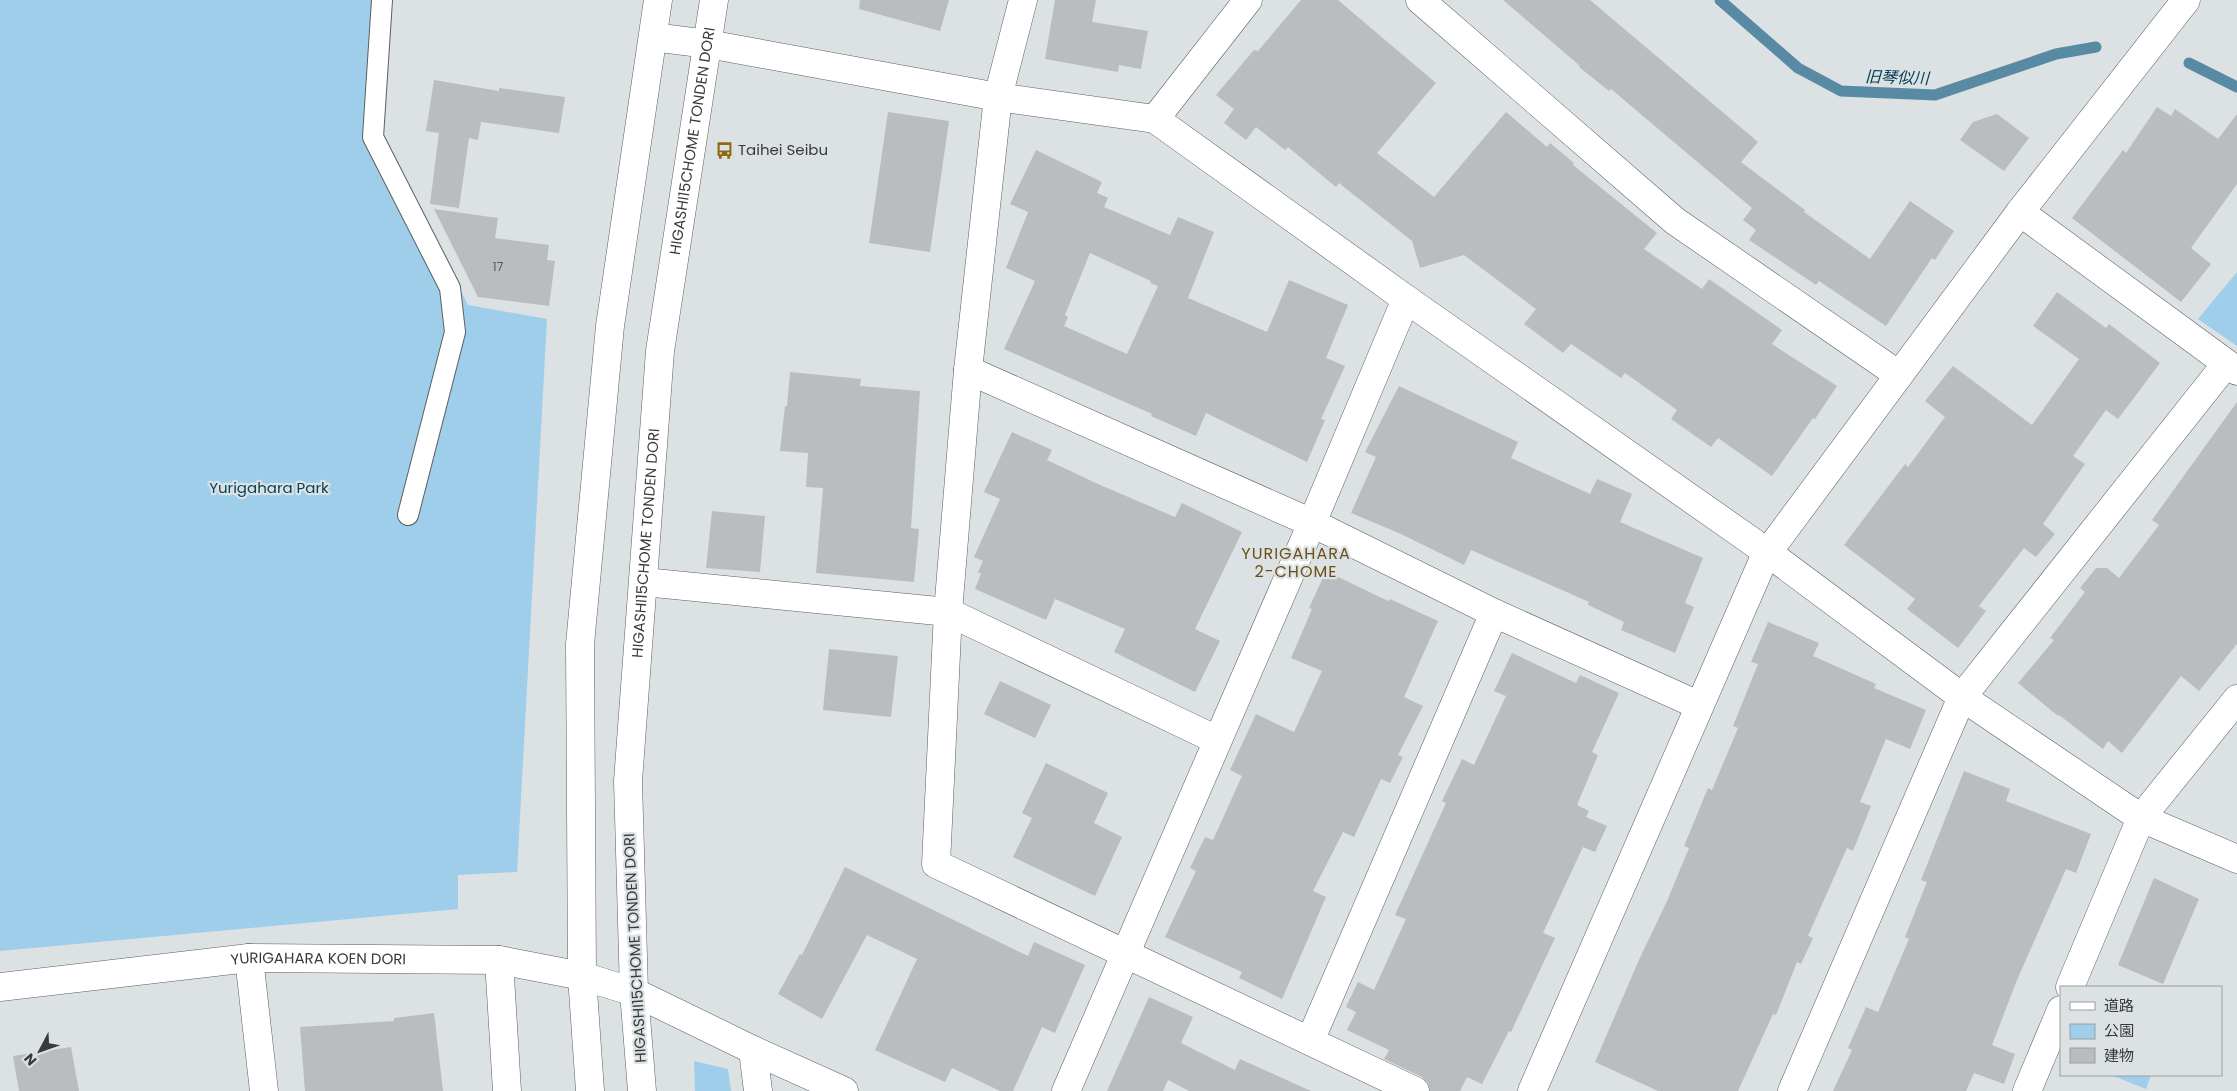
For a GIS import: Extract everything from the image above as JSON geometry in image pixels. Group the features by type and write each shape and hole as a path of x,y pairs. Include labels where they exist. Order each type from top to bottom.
{"street":[{"path":"590,1091 582,976 580,644 610,326 658,0"},
{"name":"HIGASHI15CHOME TONDEN DORI","path":"642,1091 634,992 628,781 660,351 714,0"},
{"path":"1023,0 998,97 968,370 948,612 936,864 1415,1091"},
{"path":"1155,119 1248,0"},
{"path":"1420,0 1675,221 1899,375"},
{"path":"1532,1091 1698,705 1767,552 2020,212 2186,0"},
{"path":"653,37 708,44 998,97 1155,119 1406,299 1767,552 1962,698 2141,818 2237,859"},
{"path":"1792,1091 1962,698 2232,367 2020,212"},
{"path":"1066,1091 1312,523 1406,299"},
{"path":"968,370 1312,523 1494,613 1698,705"},
{"path":"644,582 948,612 1217,740"},
{"path":"1310,1041 1494,613"},
{"path":"2070,986 2141,818 2237,699"},
{"path":"249,958 264,1091"},
{"name":"YURIGAHARA KOEN DORI","path":"0,987 249,958 499,960 582,976 634,992 753,1050 844,1091"},
{"path":"499,960 507,1091"},
{"path":"2027,1091 2060,1012"},
{"path":"753,1050 758,1091"}],"lane":[{"path":"382,0 373,137 450,288 455,332 408,515"}],"green space":[{"name":"Yurigahara Park","path":"0,0 392,0 381,133 468,305 547,319 517,872 458,875 458,909 0,951"},
{"path":"2237,272 2237,346 2198,319"},
{"path":"694,1061 728,1069 731,1091 695,1091"},
{"path":"2114,1076 2151,1076 2146,1089"}],"building":[{"path":"860,0 949,0 940,31 859,9"},
{"path":"1055,0 1096,0 1092,22 1148,31 1141,69 1119,65 1118,72 1045,59"},
{"path":"1301,0 1338,0 1436,83 1377,153 1434,197 1506,112 1547,147 1550,143 1574,163 1573,165 1657,233 1644,249 1702,289 1709,279 1782,330 1772,344 1837,386 1772,476 1718,438 1711,447 1671,419 1677,410 1625,373 1621,378 1571,344 1563,353 1524,324 1536,309 1464,255 1420,268 1412,241 1339,183 1336,187 1288,147 1285,150 1256,127 1246,140 1224,123 1234,109 1216,95 1254,50 1258,51"},
{"path":"1503,0 1590,0 1758,142 1741,162 1805,210 1804,212 1870,259 1910,201 1954,231 1935,260 1932,258 1886,326 1819,281 1816,285 1749,240 1756,230 1743,220 1752,208 1611,89 1609,91 1579,67"},
{"path":"434,80 499,91 499,88 565,97 559,133 481,122 478,140 469,138 459,208 430,204 439,133 426,131"},
{"path":"2157,107 2171,116 2175,109 2218,139 2237,114 2237,184 2191,248 2211,264 2181,302 2072,218 2123,150 2126,153"},
{"path":"888,112 949,121 930,252 869,243"},
{"path":"1997,114 2029,138 2004,171 1960,140 1973,122"},
{"path":"1036,150 1102,182 1097,193 1108,198 1104,207 1170,235 1178,217 1214,232 1188,298 1267,332 1289,280 1348,305 1326,358 1345,366 1321,419 1325,420 1307,462 1206,413 1196,436 1151,416 1152,414 1004,349 1035,281 1006,268 1028,212 1010,204","holes":["1090,253 1151,281 1150,283 1158,286 1127,354 1064,326 1068,317 1065,315"]},
{"path":"434,209 498,218 495,238 549,245 547,260 555,261 549,306 478,297"},
{"path":"2057,292 2106,328 2109,324 2160,363 2118,419 2106,410 2073,456 2085,464 2043,524 2055,534 2036,557 2024,548 1979,606 1986,611 1958,648 1907,609 1915,599 1844,545 1905,464 1908,467 1945,417 1925,401 1953,366 2032,425 2079,359 2033,326"},
{"path":"790,372 861,379 860,386 920,391 911,528 919,529 914,582 816,573 823,488 806,487 808,453 780,451"},
{"path":"1399,386 1518,442 1511,458 1590,494 1597,479 1632,494 1620,522 1703,558 1685,603 1694,607 1675,653 1621,630 1624,622 1588,605 1589,602 1471,550 1464,565 1401,534 1351,513 1376,457 1365,452"},
{"path":"2237,402 2237,644 2199,691 2181,676 2122,753 2108,741 2103,749 2058,716 2018,683 2054,640 2050,638 2085,592 2080,588 2096,568 2107,568 2119,578 2159,525 2152,520"},
{"path":"1012,432 1052,450 1047,460 1098,484 1175,517 1182,503 1242,532 1195,629 1220,641 1195,692 1114,652 1125,629 1055,599 1046,620 975,589 981,574 978,572 983,561 974,557 1000,499 984,492"},
{"path":"712,511 765,516 760,572 706,568"},
{"path":"1326,571 1388,601 1390,599 1438,621 1404,697 1423,706 1398,755 1403,757 1390,783 1381,779 1354,837 1343,832 1313,891 1326,897 1282,999 1239,978 1242,972 1165,937 1196,871 1190,868 1205,837 1213,840 1242,776 1230,770 1256,714 1294,732 1322,671 1291,658 1312,609 1309,608"},
{"path":"1768,622 1819,643 1813,656 1876,684 1874,688 1926,710 1910,749 1886,739 1860,802 1871,806 1853,851 1847,848 1808,936 1813,938 1801,964 1797,962 1776,1015 1773,1014 1738,1091 1658,1091 1595,1062 1689,848 1684,846 1708,788 1712,790 1738,728 1733,726 1758,664 1751,662"},
{"path":"829,649 898,656 891,717 823,710"},
{"path":"1512,653 1576,683 1580,675 1619,693 1592,752 1598,755 1577,805 1589,811 1586,817 1607,826 1595,852 1583,847 1543,933 1555,938 1511,1032 1509,1031 1482,1084 1467,1077 1460,1091 1430,1091 1428,1083 1422,1077 1384,1059 1389,1050 1347,1030 1356,1012 1346,1007 1358,982 1374,990 1406,919 1395,915 1446,803 1442,801 1462,759 1474,765 1506,696 1494,691"},
{"path":"1000,681 1051,705 1035,738 984,714"},
{"path":"1046,763 1108,793 1094,823 1122,837 1095,896 1013,857 1032,818 1022,813"},
{"path":"1964,771 2010,789 2006,801 2091,834 2076,873 2066,869 2017,980 1992,1045 2015,1054 2004,1084 1974,1073 1966,1091 1833,1091 1852,1050 1848,1048 1866,1007 1878,1012 1909,939 1905,937 1927,882 1921,880"},
{"path":"845,867 1028,956 1034,942 1085,965 1055,1033 1042,1027 1013,1091 1000,1091 952,1068 945,1082 875,1050 917,959 867,935 822,1019 778,994 800,954 802,955"},
{"path":"2154,878 2199,899 2163,984 2118,965"},
{"path":"1149,997 1193,1017 1181,1043 1235,1070 1240,1059 1311,1091 1189,1091 1168,1080 1163,1091 1107,1091"},
{"path":"434,1013 443,1091 305,1091 300,1027 394,1021 394,1018"},
{"path":"71,1047 79,1091 19,1091 13,1056"}],"waterway":[{"name":"旧琴似川","path":"1720,0 1798,68 1841,91 1935,95 2056,54 2096,47"},
{"name":"旧琴似川","path":"2189,63 2237,87"}],"place":[{"name":"Taihei Seibu","path":"724,150"}],"district":[{"name":"YURIGAHARA 2-CHOME","path":"1296,562"}]}
